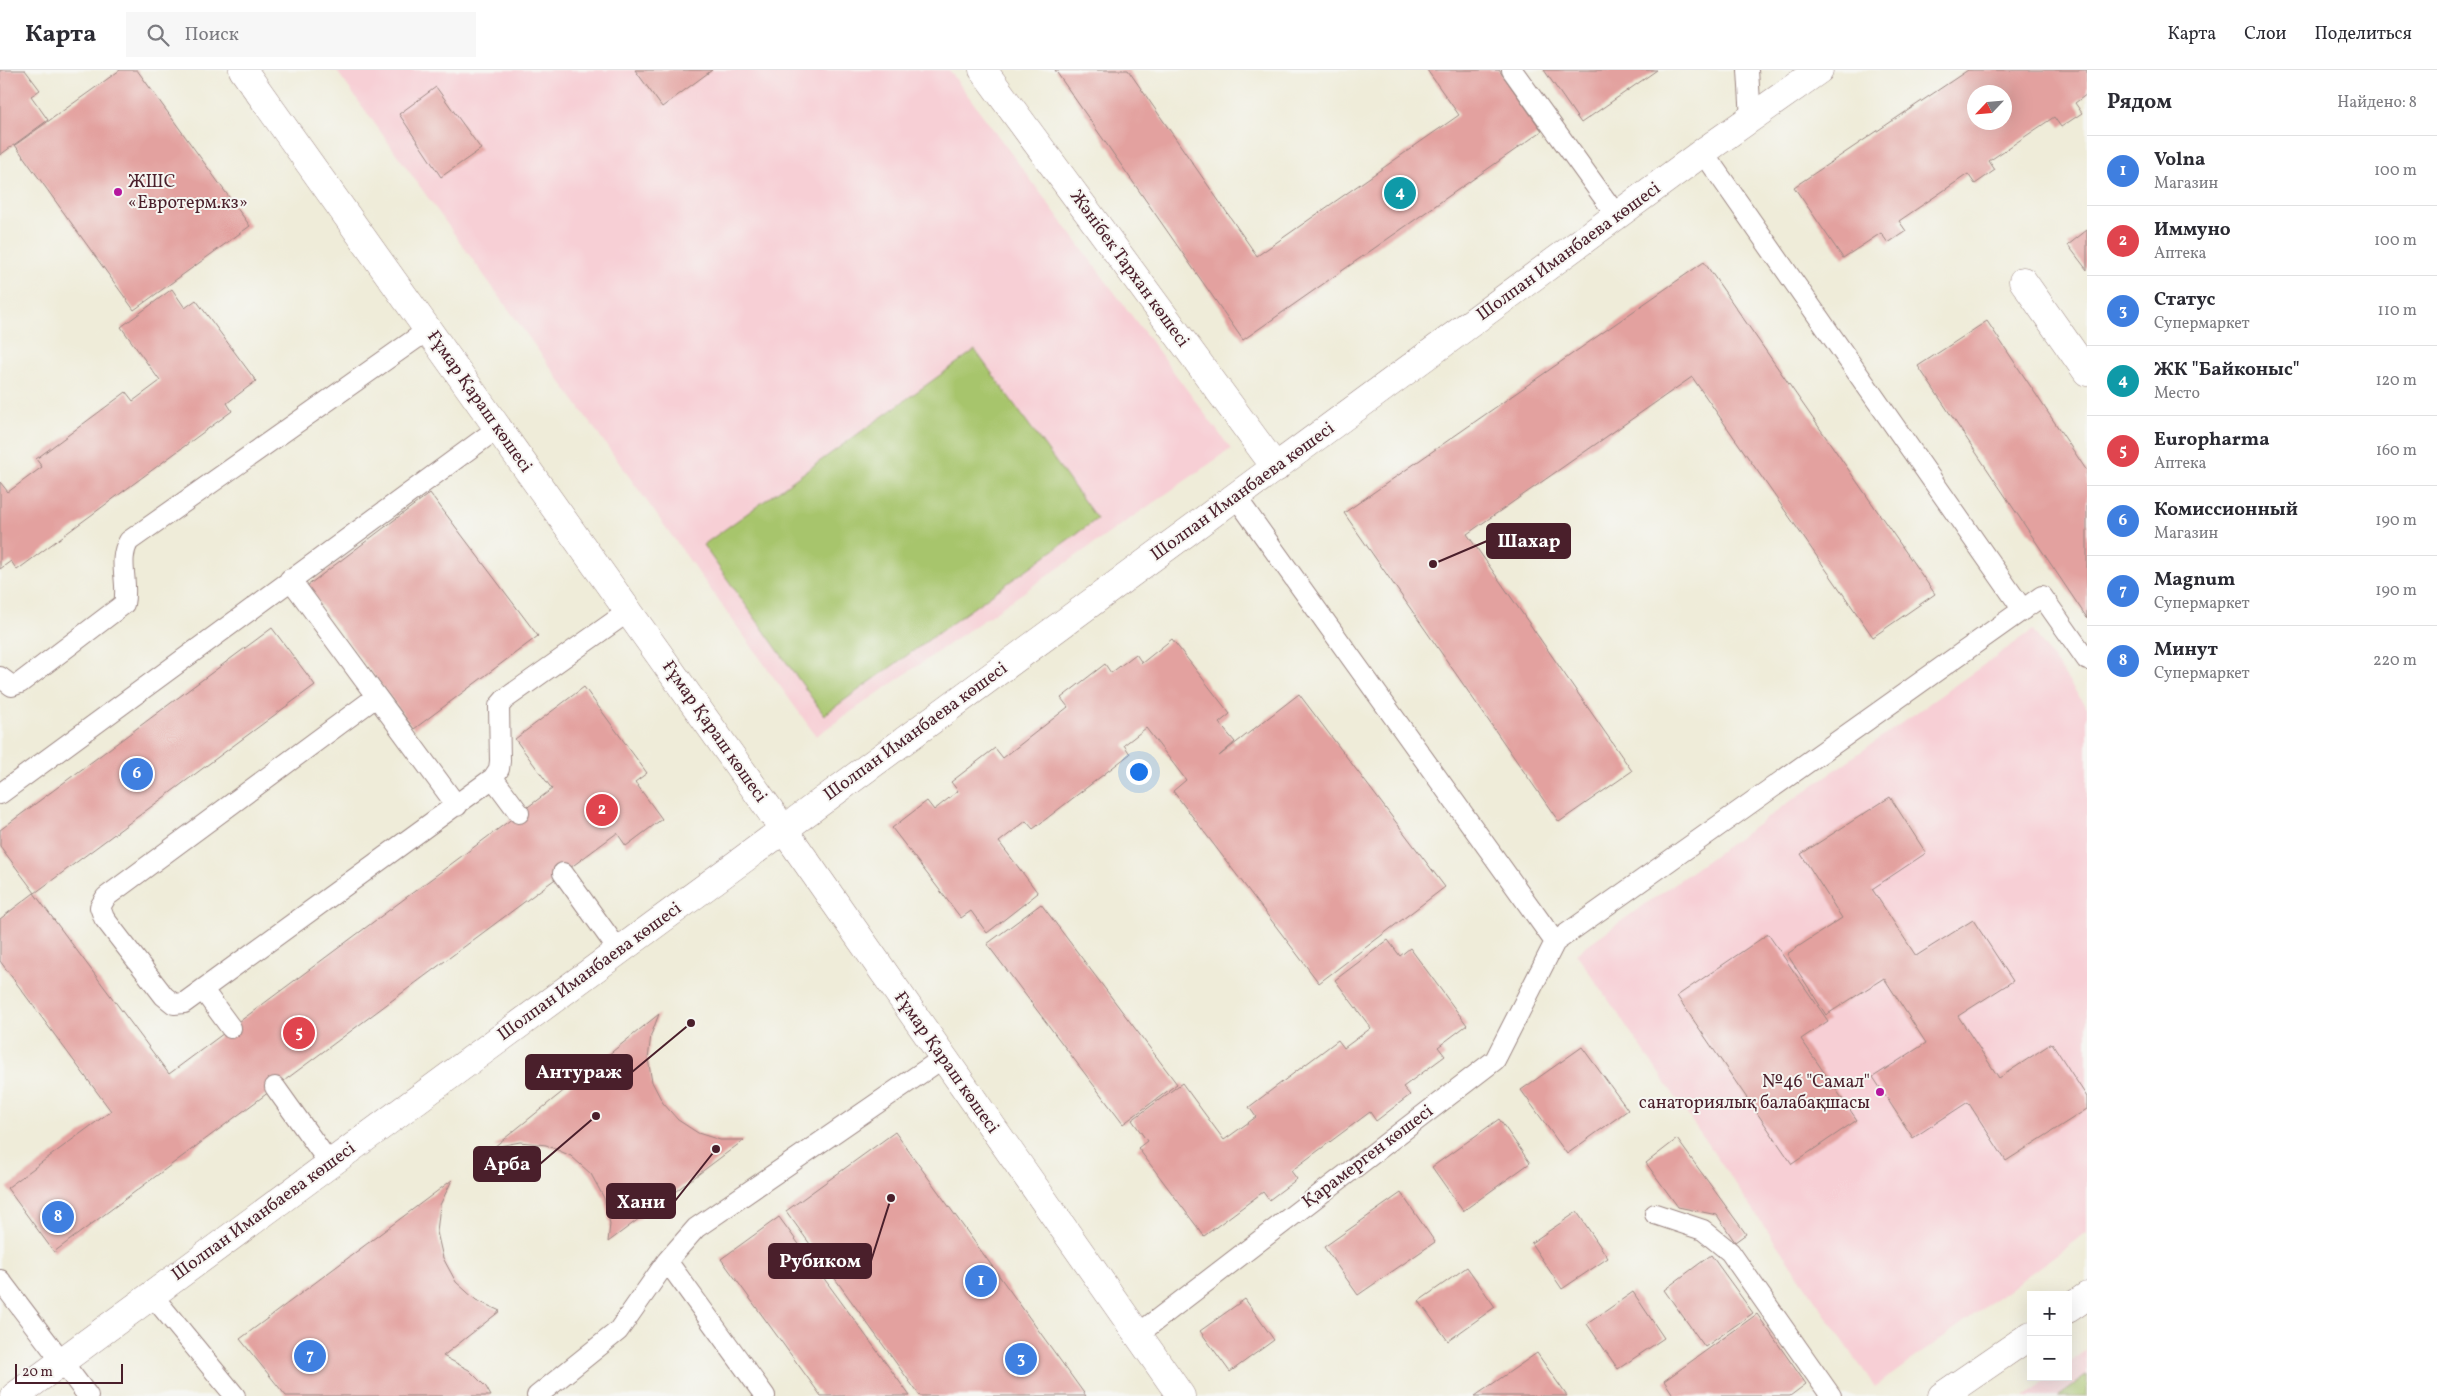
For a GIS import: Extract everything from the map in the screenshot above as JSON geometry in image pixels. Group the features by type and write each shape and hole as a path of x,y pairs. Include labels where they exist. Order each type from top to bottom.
{"street":[{"name":"Ғұмар Қараш көшесі","path":"243,70 784,830 1181,1396"},
{"name":"Жәнібек Тархан көшесі","path":"983,70 1276,468"},
{"name":"Шолпан Иманбаева көшесі","path":"15,1396 1704,152 1819,70"},
{"path":"2023,281 2087,372"},
{"path":"2072,1306 2087,1296"},
{"path":"1942,1396 2028,1336"}],"lane":[{"path":"1512,70 1617,216"},
{"path":"1748,70 1751,119"},
{"path":"1704,152 2023,610"},
{"path":"0,677 12,686 20,683 124,604 126,594 124,550 129,541 428,330"},
{"path":"0,794 290,579 498,428"},
{"path":"1236,497 1554,942 2042,596 2087,660"},
{"path":"290,579 456,806"},
{"path":"376,697 106,896 100,906 104,918 164,996 174,1004 184,1003 493,778 499,769 500,761 499,706 505,699 629,611"},
{"path":"493,778 519,813"},
{"path":"563,874 619,951"},
{"name":"Қарамерген көшесі","path":"1136,1334 1495,1060 1554,942"},
{"path":"202,990 231,1028"},
{"path":"536,1396 618,1331 668,1261 696,1228 943,1058"},
{"path":"275,1088 330,1164"},
{"path":"1655,1214 1687,1222 1703,1230 1730,1252 1831,1396"},
{"path":"668,1261 765,1396"},
{"path":"0,1280 88,1396"},
{"path":"152,1295 235,1396"}],"shaded area":[{"path":"336,70 949,70 1231,449 816,736"},
{"name":"№46 \"Самал\" санаториялық балабақшасы","path":"2033,630 2087,708 2087,1232 1875,1387 1576,953"},
{"path":"2087,1350 2087,1396 2025,1396 2046,1381 2072,1381 2072,1361"}],"green space":[{"path":"975,350 1097,519 824,715 703,545"},
{"path":"2087,1375 2087,1396 2058,1396"}],"building":[{"path":"0,70 25,70 40,90 31,96 48,120 0,155"},
{"path":"120,70 137,70 250,226 134,310 15,145"},
{"path":"635,70 712,70 662,107"},
{"path":"1055,70 1128,70 1257,256 1459,115 1427,70 1499,70 1542,131 1243,340"},
{"path":"1544,70 1657,70 1581,123"},
{"path":"1968,70 2087,70 2087,94 2075,103 2082,113 2061,127 2054,117 1989,161 1995,170 1975,184 1968,174 1899,221 1906,231 1888,243 1881,233 1843,258 1794,187"},
{"path":"436,87 481,149 441,177 399,114"},
{"path":"2087,230 2087,270 2068,245"},
{"path":"1704,262 1935,594 1873,637 1692,377 1467,534 1632,771 1559,822 1344,513"},
{"path":"172,289 185,308 196,300 256,381 227,403 232,411 17,570 11,561 0,569 0,482 8,492 42,467 36,459 126,392 133,401 160,381 121,327"},
{"path":"1987,321 2087,471 2087,618 1918,366"},
{"path":"430,493 538,636 414,729 307,586"},
{"path":"272,628 315,685 35,893 0,846 0,830"},
{"path":"1172,639 1230,714 1219,723 1235,742 1219,756 1299,694 1445,887 1319,983 1173,791 1186,780 1146,728 1124,745 1130,754 1033,829 1026,821 999,842 1038,893 987,933 971,911 961,918 892,828 927,801 934,810 958,791 951,782 995,748 1003,758 1068,707 1061,698 1105,664 1111,673 1136,654 1142,663"},
{"path":"584,687 647,773 635,782 662,819 626,846 617,833 54,1252 7,1188 111,1111 0,961 0,919 34,893 169,1074 552,789 515,739"},
{"path":"1890,797 1926,853 1872,889 1916,956 1973,920 2013,981 1958,1016 1999,1078 2052,1043 2087,1097 2087,1109 2006,1161 1968,1102 1913,1138 1873,1077 1926,1043 1884,978 1826,1015 1787,954 1842,918 1801,854"},
{"path":"1041,904 1177,1084 1123,1124 987,944"},
{"path":"1768,934 1828,1021 1801,1039 1857,1120 1792,1164 1677,996"},
{"path":"1388,940 1400,956 1410,948 1467,1025 1438,1047 1445,1056 1403,1087 1410,1095 1376,1121 1370,1112 1291,1171 1297,1179 1269,1200 1263,1192 1204,1236 1138,1148 1147,1141 1132,1120 1182,1083 1224,1140 1256,1117 1249,1107 1338,1040 1344,1048 1371,1028 1335,980"},
{"path":"659,1014 651,1035 648,1059 652,1082 663,1103 678,1120 698,1133 720,1140 744,1140 608,1242 610,1224 604,1198 591,1174 571,1156 546,1145 520,1142 494,1147"},
{"path":"1582,1047 1628,1110 1567,1154 1521,1090"},
{"path":"1499,1119 1530,1163 1463,1211 1432,1167"},
{"path":"895,1132 1086,1396 920,1396 786,1211"},
{"path":"1677,1139 1746,1234 1735,1242 1717,1215 1678,1207 1646,1163"},
{"path":"452,1180 440,1205 437,1232 443,1258 456,1282 476,1300 500,1311 443,1356 469,1370 486,1387 491,1396 286,1396 240,1339"},
{"path":"1401,1193 1435,1242 1358,1295 1324,1247"},
{"path":"1577,1212 1608,1258 1562,1289 1531,1243"},
{"path":"779,1217 910,1396 821,1396 721,1259"},
{"path":"1711,1255 1753,1313 1705,1347 1664,1290"},
{"path":"1467,1267 1495,1307 1448,1341 1419,1301"},
{"path":"1633,1292 1664,1338 1618,1369 1587,1324"},
{"path":"1245,1299 1274,1340 1230,1372 1200,1331"},
{"path":"1757,1314 1806,1384 1790,1396 1674,1396 1664,1381"},
{"path":"1537,1353 1567,1396 1475,1396"}],"place":[{"name":"ЖШС «Евротерм.кз»","path":"118,192"},
{"name":"ЖК \"Байконыс\"","path":"1400,193"},
{"name":"Шахар","path":"1433,564"},
{"name":"Комиссионный","path":"137,774"},
{"name":"Иммуно","path":"602,810"},
{"name":"Антураж","path":"691,1023"},
{"name":"Europharma","path":"299,1033"},
{"name":"№46 \"Самал\" санаториялық балабақшасы","path":"1880,1092"},
{"name":"Арба","path":"596,1116"},
{"name":"Хани","path":"716,1149"},
{"name":"Рубиком","path":"891,1198"},
{"name":"Минут","path":"58,1217"},
{"name":"Volna","path":"981,1281"},
{"name":"Magnum","path":"310,1356"},
{"name":"Статус","path":"1021,1359"}]}
